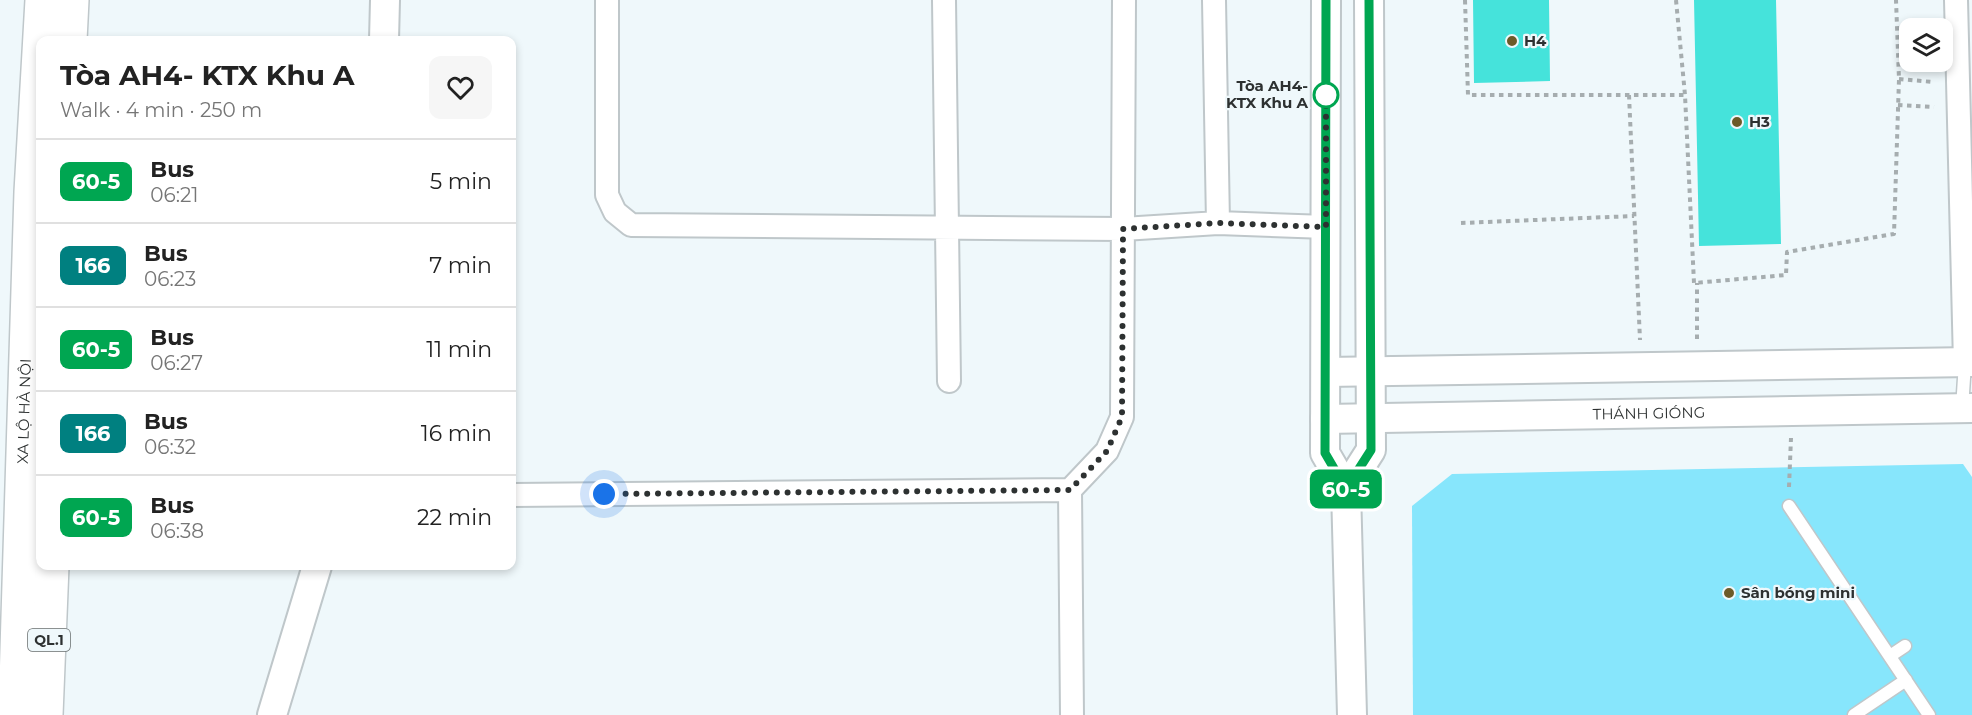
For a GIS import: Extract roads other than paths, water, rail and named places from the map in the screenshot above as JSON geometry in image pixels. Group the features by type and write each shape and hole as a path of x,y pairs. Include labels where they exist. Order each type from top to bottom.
{"highway":[{"name":"XA LỘ HÀ NỘI","path":"41,36 42,0"},
{"path":"70,36 72,0"},
{"name":"XA LỘ HÀ NỘI","path":"15,715 36,192"},
{"name":"QL.1","path":"46,715 52,570"}],"street":[{"path":"384,36 385,0"},
{"path":"606,0 607,195 615,212 632,225 1123,229 1218,223 1326,227"},
{"path":"944,0 949,381"},
{"path":"1072,715 1070,490 1107,451 1122,417 1124,0"},
{"path":"1214,0 1218,223"},
{"path":"1326,0 1325,453 1346,489 1352,715"},
{"path":"1346,489 1371,450 1369,0"},
{"path":"1326,372 1969,362 1956,0"},
{"name":"THÁNH GIÓNG","path":"1325,419 1967,408"},
{"path":"516,495 1070,490"},
{"path":"272,715 316,570"}],"lane":[{"path":"1967,408 1969,362"},
{"path":"1789,506 1929,715"},
{"path":"1890,656 1905,646"},
{"path":"1854,715 1906,680"}],"place":[{"name":"H4","path":"1512,41"},
{"name":"Tòa AH4- KTX Khu A","path":"1326,95"},
{"name":"H3","path":"1737,122"},
{"name":"Sân bóng mini","path":"1729,593"}]}
